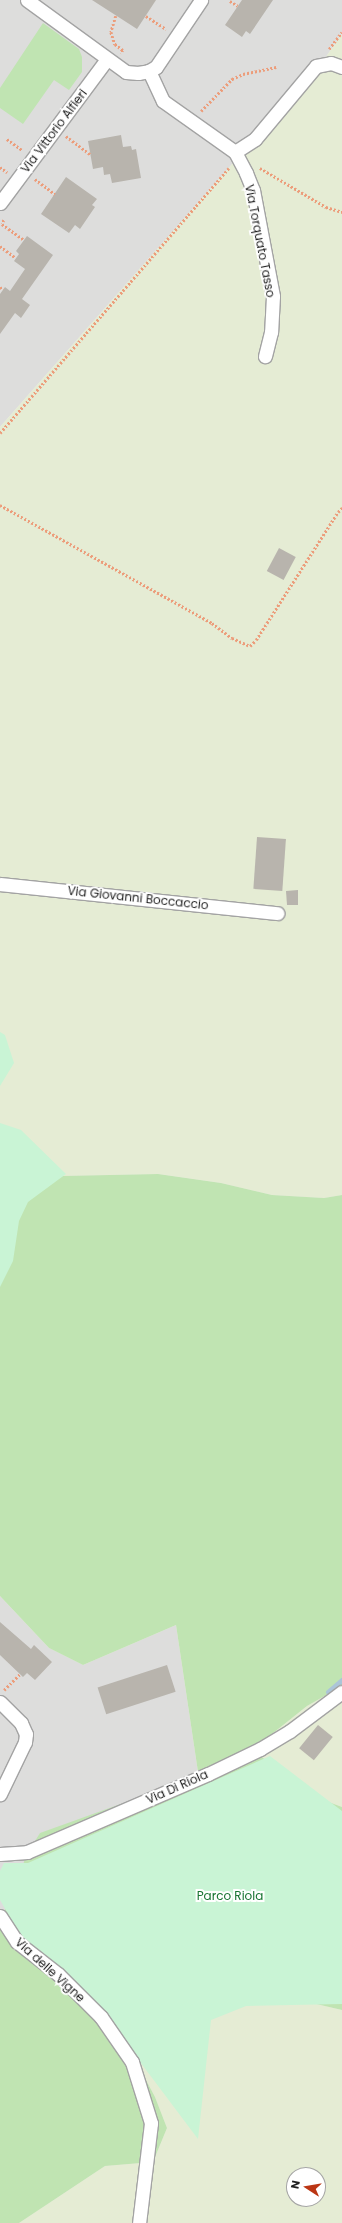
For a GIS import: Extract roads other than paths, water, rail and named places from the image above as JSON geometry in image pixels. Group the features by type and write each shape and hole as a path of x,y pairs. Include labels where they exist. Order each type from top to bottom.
{"street":[{"path":"27,0 114,57 126,72 138,73 149,71 156,67 201,0"},
{"name":"Via Vittorio Alfieri","path":"0,203 114,57"},
{"path":"149,71 163,101 235,152 255,139 316,66 331,63 342,66"},
{"name":"Via Torquato Tasso","path":"235,152 253,190 272,285 271,332 265,356"},
{"name":"Via Giovanni Boccaccio","path":"0,884 277,913"},
{"name":"Via Di Riola","path":"0,1854 27,1852 208,1774 260,1749 290,1732 342,1692"},
{"path":"0,1794 25,1742 26,1734 21,1723 1,1697"},
{"name":"Via delle Vigne","path":"0,1916 17,1942 58,1974 101,2017 132,2062 151,2123 139,2223"}],"waterway":[{"path":"328,1692 342,1680"}],"park label":[{"name":"Parco Riola","path":"230,1896"}]}
